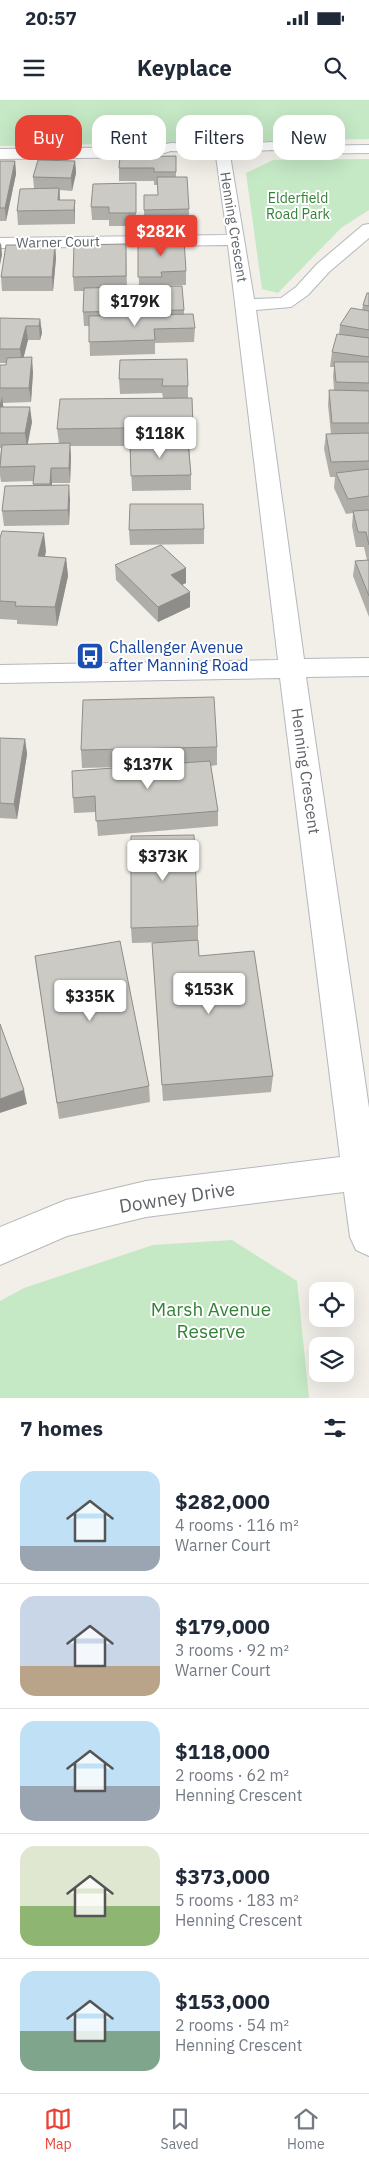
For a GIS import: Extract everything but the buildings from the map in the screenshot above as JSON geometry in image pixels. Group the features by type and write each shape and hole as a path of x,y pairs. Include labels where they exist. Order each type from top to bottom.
{"street":[{"path":"263,154 276,154 293,150 369,149"},
{"path":"0,154 151,152 176,156"},
{"name":"Henning Crescent","path":"224,160 246,305 292,669 369,1237"},
{"name":"Henning Crescent","path":"246,305 285,303 302,291 323,268 369,230"},
{"name":"Warner Court","path":"0,243 236,240"},
{"path":"0,674 369,667"},
{"name":"Downey Drive","path":"0,1246 66,1218 146,1199 361,1172"}],"green space":[{"path":"0,100 369,100 369,139 345,139 345,115 273,115 273,141 263,141 263,115 176,115 176,143 166,143 166,115 92,115 92,144 82,144 82,115 15,115 15,146 0,146"},
{"name":"Elderfield Road Park","path":"369,159 369,210 341,228 278,293 262,289 246,173 273,160"},
{"name":"Marsh Avenue Reserve","path":"232,1240 297,1281 309,1398 0,1398 0,1301 24,1288 153,1245"}],"place":[{"name":"Challenger Avenue after Manning Road","path":"90,656"}]}
